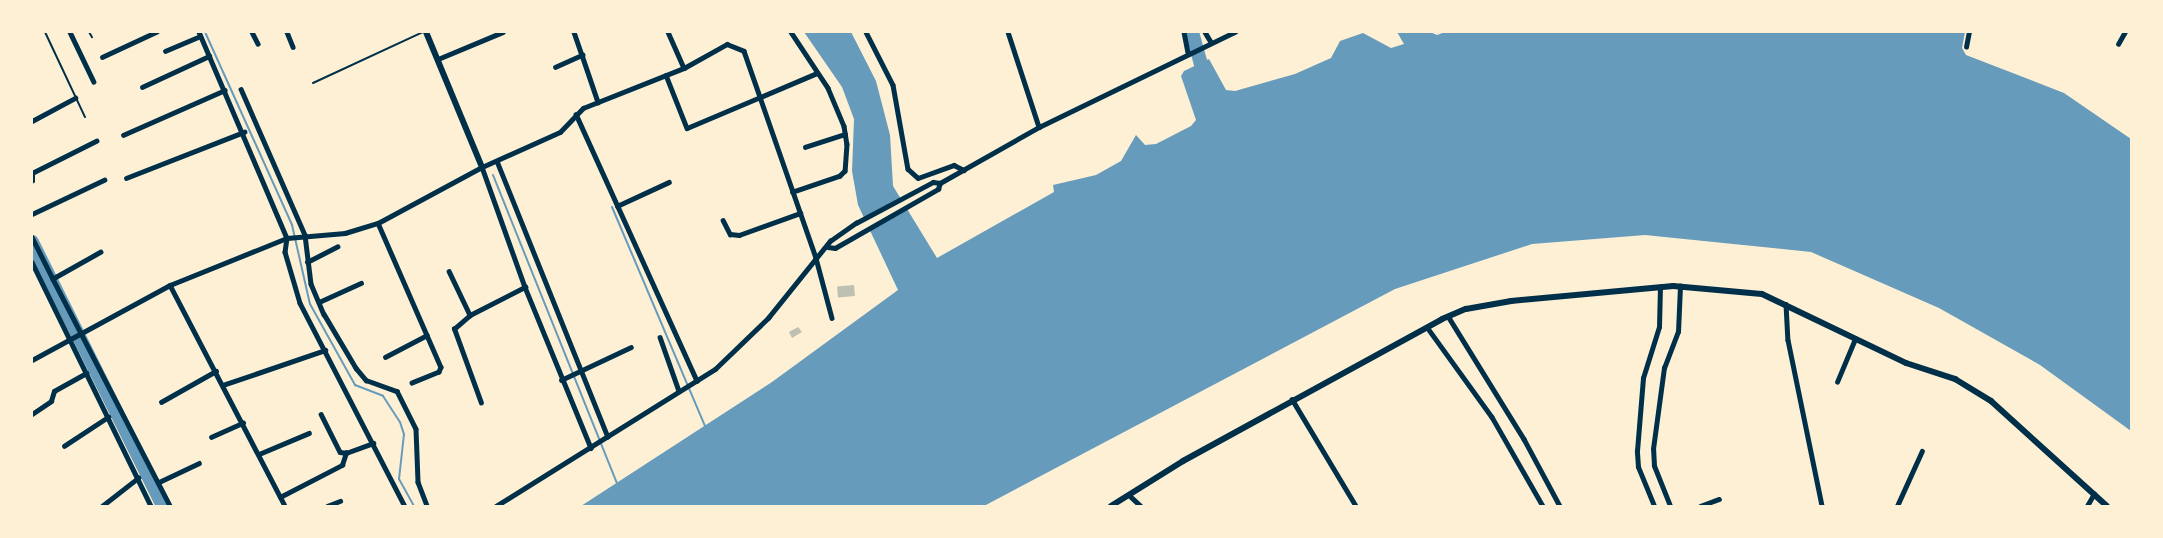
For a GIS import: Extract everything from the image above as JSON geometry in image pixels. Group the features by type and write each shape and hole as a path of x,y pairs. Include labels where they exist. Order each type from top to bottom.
{"street":[{"path":"70,32 94,82"},
{"path":"102,57 156,32"},
{"path":"252,32 258,44"},
{"path":"287,32 293,46"},
{"path":"425,32 482,167 561,380 593,446"},
{"path":"438,59 502,32"},
{"path":"574,32 598,102"},
{"path":"668,32 684,68"},
{"path":"791,32 828,88 845,134 845,171 840,176 793,192"},
{"path":"866,32 893,85 908,169 918,178 954,165 964,170"},
{"path":"1008,32 1039,127"},
{"path":"1184,32 1188,52"},
{"path":"1205,32 1208,43"},
{"path":"496,507 695,383 740,349 816,258 828,247 830,241 856,224 906,196 940,183 1039,127 1188,52 1235,32"},
{"path":"1966,47 1969,32"},
{"path":"2118,44 2125,32"},
{"path":"165,51 200,34 289,238 285,252 300,303 405,507"},
{"path":"32,360 170,285 289,238 345,233 378,223 482,167 560,132 576,114 598,102 684,68 728,44 736,45 744,51 758,98 816,258 832,318"},
{"path":"555,67 582,55"},
{"path":"142,87 209,56"},
{"path":"666,75 687,128 817,73"},
{"path":"241,88 303,235 319,302 340,343 366,380 399,395 416,429 418,482 427,507"},
{"path":"123,135 225,90"},
{"path":"32,120 75,98"},
{"path":"576,114 695,383"},
{"path":"126,178 244,132"},
{"path":"805,147 845,134"},
{"path":"32,181 32,173 96,141"},
{"path":"497,161 606,438"},
{"path":"32,214 104,180"},
{"path":"617,206 669,182"},
{"path":"828,247 835,248 860,231 938,189 940,183"},
{"path":"723,220 730,234 739,235 800,213"},
{"path":"378,223 441,367 439,372 412,383"},
{"path":"32,237 94,364 159,482 170,507"},
{"path":"308,262 337,247"},
{"path":"52,279 101,252"},
{"path":"32,262 152,507"},
{"path":"449,271 470,315"},
{"path":"319,302 361,283"},
{"path":"170,285 285,507"},
{"path":"1670,507 1654,466 1653,449 1664,368 1678,332 1680,286"},
{"path":"1111,507 1292,399 1448,316 1511,301 1680,286 1742,290 1786,304 1855,339 1977,390 2108,507"},
{"path":"481,403 454,329 470,315 525,287"},
{"path":"1654,507 1638,467 1637,451 1643,378 1659,327 1660,287"},
{"path":"1786,304 1792,363 1822,507"},
{"path":"1448,316 1524,439 1560,507"},
{"path":"1427,327 1492,417 1543,507"},
{"path":"385,357 427,335"},
{"path":"660,337 681,390"},
{"path":"1838,382 1855,339"},
{"path":"561,380 632,347"},
{"path":"223,385 325,350"},
{"path":"161,402 216,371"},
{"path":"32,414 51,401 54,391 86,373"},
{"path":"1292,399 1356,507"},
{"path":"321,414 340,452 346,453 373,443"},
{"path":"64,446 108,417"},
{"path":"211,437 243,423"},
{"path":"259,454 309,433"},
{"path":"1897,507 1922,451"},
{"path":"280,497 342,465 346,453"},
{"path":"159,482 199,463"},
{"path":"102,507 138,478"},
{"path":"2087,507 2094,494"},
{"path":"1129,495 1141,507"},
{"path":"1700,507 1719,499"},
{"path":"327,507 340,501"}],"lane":[{"path":"45,32 85,117"},
{"path":"89,32 92,37"},
{"path":"313,83 425,32"}],"water":[{"path":"804,32 851,32 876,81 890,135 893,186 937,258 1054,192 1053,185 1096,175 1121,161 1136,135 1145,145 1156,144 1191,126 1196,120 1181,76 1184,71 1209,59 1226,90 1235,91 1295,74 1331,58 1340,41 1363,33 1391,48 1404,44 1397,32 1430,32 1437,35 1445,32 1965,32 1962,48 1966,55 2064,93 2131,139 2131,431 2040,365 1939,308 1811,252 1645,235 1532,244 1395,289 984,506 581,506 772,382 898,290 858,205 852,171 854,119 842,87"}],"pier":[{"path":"904,198 908,205 866,229 862,220"}],"building":[{"path":"854,285 855,296 838,297 837,286"},
{"path":"798,327 802,332 792,338 789,332"}],"waterway":[{"path":"205,32 292,225 310,304 355,385 383,396 400,422 404,434 399,479 414,506"},
{"path":"1192,32 1205,79"},
{"path":"493,175 617,484"},
{"path":"612,207 706,428"},
{"path":"32,242 163,506"}]}
